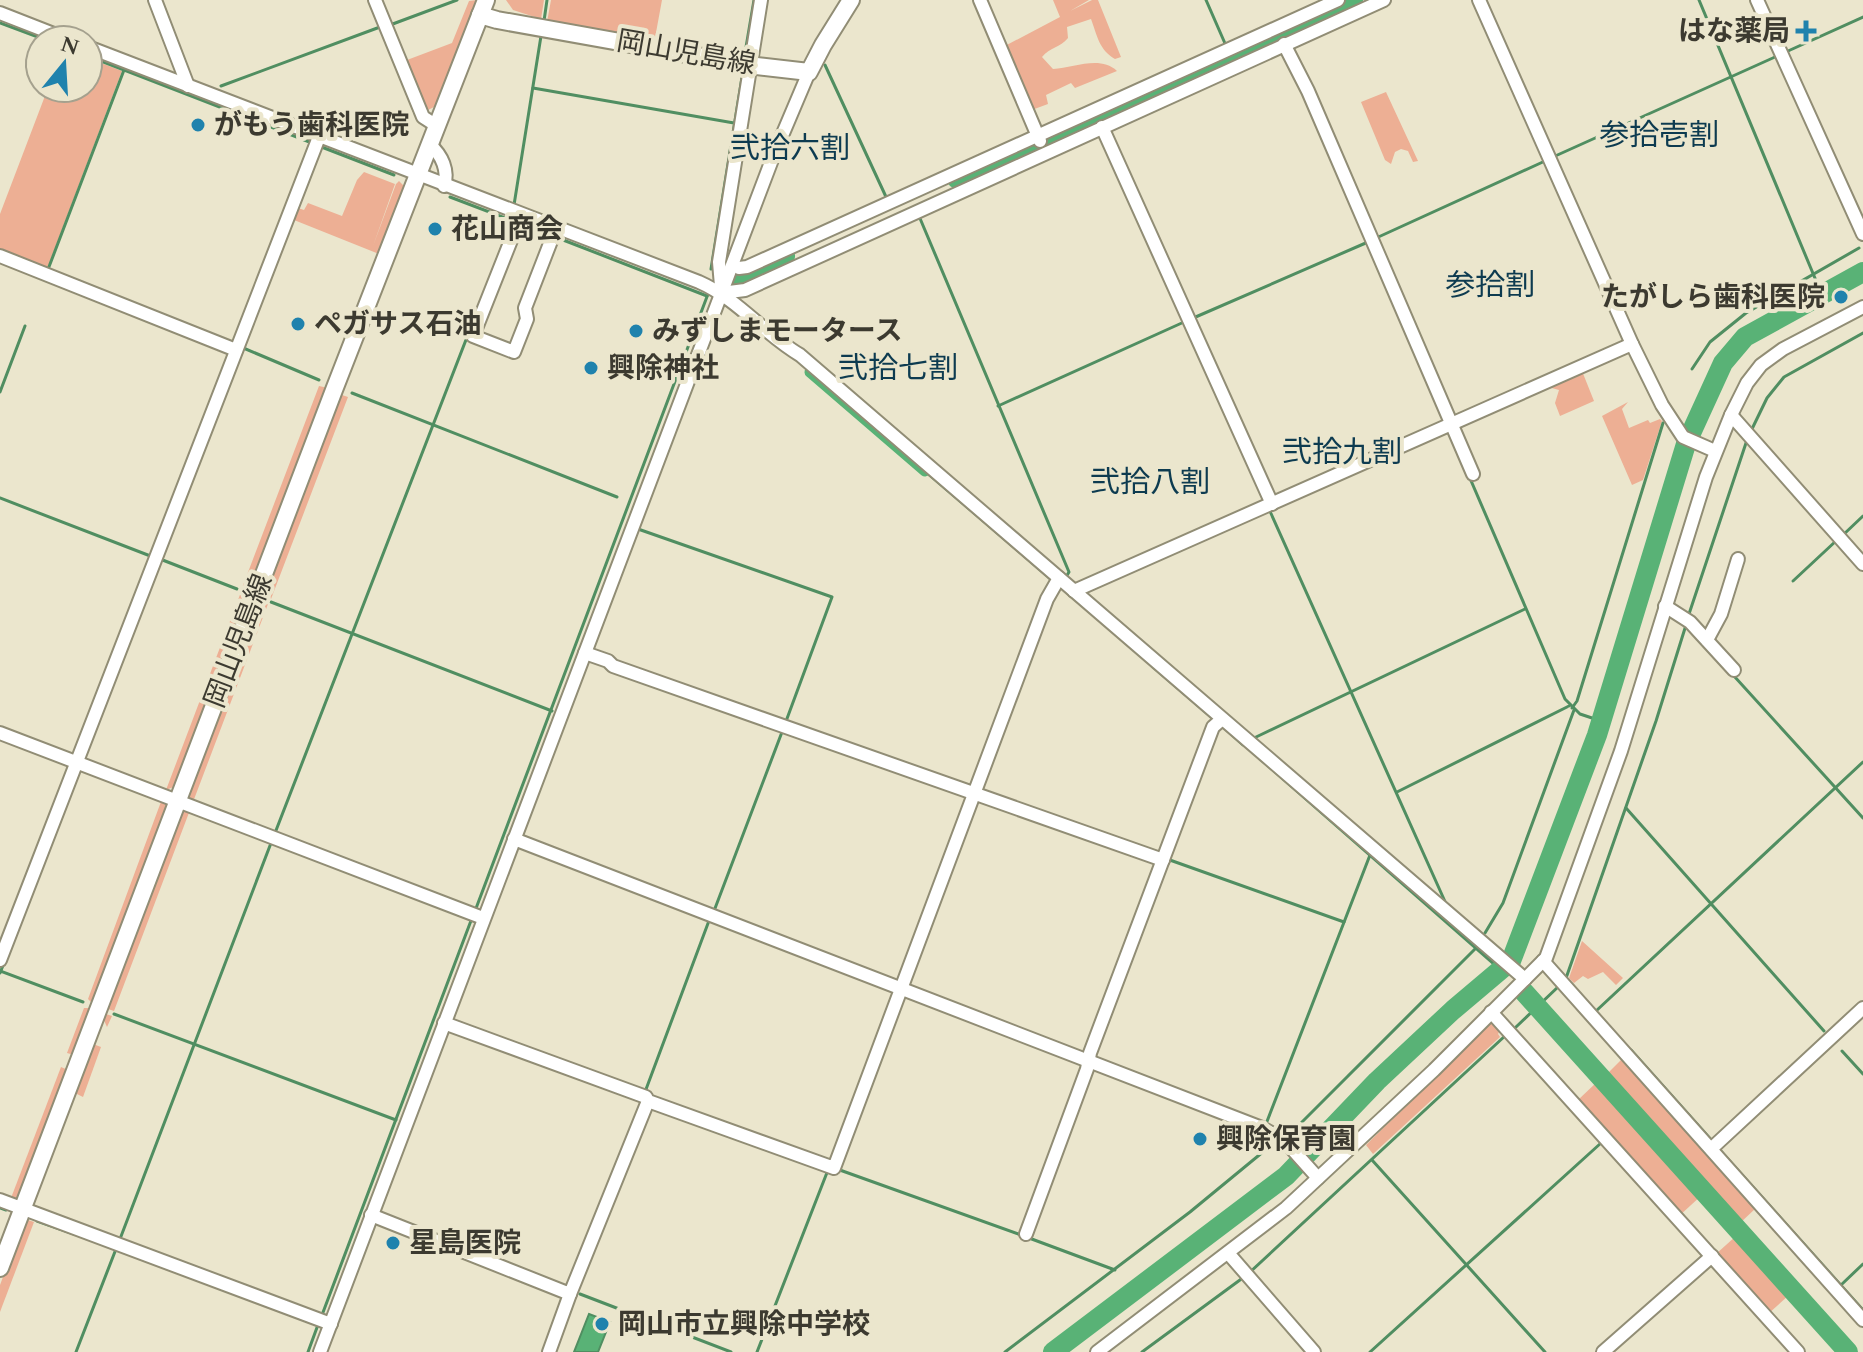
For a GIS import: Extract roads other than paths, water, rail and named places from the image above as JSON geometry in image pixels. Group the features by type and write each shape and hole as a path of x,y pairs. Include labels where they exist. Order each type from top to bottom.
{"main road":[{"path":"809,72 851,0"},
{"name":"岡山児島線","path":"0,1268 483,7 497,20 746,65 809,72"}],"street":[{"path":"155,0 188,86"},
{"path":"375,0 423,117 437,126"},
{"path":"721,293 719,262 746,65 761,0"},
{"path":"980,0 1038,142"},
{"path":"739,268 1135,101 1228,51 1338,0"},
{"path":"1171,84 1284,44 1384,0"},
{"path":"1479,0 1632,344 1672,423 1687,439 1715,451"},
{"path":"1757,0 1863,234"},
{"path":"0,13 28,24"},
{"path":"1284,44 1473,474"},
{"path":"104,53 317,142 419,175 519,220 721,293 800,355 1057,582 1074,591 1219,722 1522,977"},
{"path":"320,1352 324,1321 371,1215 444,1023 477,916 514,839 585,653 632,506 809,72"},
{"path":"721,293 745,290 1038,142 1102,127 1135,101"},
{"path":"1102,127 1190,320 1269,505"},
{"path":"0,960 317,142"},
{"path":"430,145 443,162 444,186"},
{"path":"519,220 473,336 514,352 527,319 525,308 554,233"},
{"path":"0,256 236,350"},
{"path":"1097,1352 1286,1208 1434,1070 1522,977 1543,961 1621,751 1715,451 1731,415 1747,383 1761,365 1783,349 1862,311"},
{"path":"1074,591 1632,344"},
{"path":"1731,415 1863,564"},
{"path":"1707,640 1721,614 1738,559"},
{"path":"444,1023 834,1168 1057,582"},
{"path":"1665,606 1687,620 1734,670"},
{"path":"585,653 608,661 613,666 974,794 1164,858"},
{"path":"1026,1234 1164,858 1219,722"},
{"path":"0,733 477,916"},
{"path":"514,839 1262,1128 1278,1136 1318,1178"},
{"path":"1543,961 1713,1146 1863,1320"},
{"path":"1713,1146 1863,1008"},
{"path":"1491,1012 1709,1258 1798,1352"},
{"path":"549,1352 648,1101"},
{"path":"0,1200 324,1321"},
{"path":"371,1215 570,1294"},
{"path":"1228,1253 1314,1352"},
{"path":"1603,1352 1709,1258"}],"waterway":[{"path":"390,25 457,0"},
{"path":"544,21 547,0"},
{"path":"744,59 754,0"},
{"path":"1206,0 1227,48"},
{"path":"957,179 1353,0"},
{"path":"1699,0 1822,295"},
{"path":"1788,51 1863,17"},
{"path":"0,23 24,32"},
{"path":"221,86 380,27"},
{"path":"514,205 541,36"},
{"path":"1553,157 1775,57"},
{"path":"104,62 312,143"},
{"path":"825,65 887,199"},
{"path":"47,272 124,70"},
{"path":"711,269 743,71"},
{"path":"533,88 734,123"},
{"path":"319,146 394,175"},
{"path":"1374,239 1545,161"},
{"path":"450,197 513,221"},
{"path":"919,216 1069,572 1066,577"},
{"path":"275,833 512,221"},
{"path":"520,224 551,236"},
{"path":"558,238 707,296"},
{"path":"1191,319 1368,242"},
{"path":"1692,369 1710,342 1746,313 1859,248"},
{"path":"734,277 785,256"},
{"path":"1053,1352 1286,1176 1377,1081 1511,961 1597,735 1686,444 1723,363 1745,337 1863,272"},
{"path":"475,911 708,294"},
{"path":"998,406 1184,322"},
{"path":"0,392 25,326"},
{"path":"1751,431 1767,398 1784,377 1863,333"},
{"path":"241,347 319,380"},
{"path":"810,372 925,471"},
{"path":"352,393 617,497"},
{"path":"1572,708 1577,701 1663,423"},
{"path":"1688,617 1747,440"},
{"path":"925,471 1052,580"},
{"path":"1469,476 1565,699 1580,714 1601,721"},
{"path":"0,498 153,557"},
{"path":"1269,509 1447,906"},
{"path":"1843,535 1863,516"},
{"path":"638,529 832,597 785,724"},
{"path":"1793,581 1837,540"},
{"path":"160,559 237,589"},
{"path":"271,602 552,711"},
{"path":"1254,738 1525,609"},
{"path":"1565,981 1656,721 1686,625"},
{"path":"1152,666 1216,721"},
{"path":"1734,676 1863,818"},
{"path":"1397,792 1569,706"},
{"path":"1485,933 1503,903 1574,710"},
{"path":"1222,726 1243,745"},
{"path":"714,911 782,732"},
{"path":"1258,757 1502,971"},
{"path":"1596,1011 1863,762"},
{"path":"1626,808 1824,1031"},
{"path":"120,1239 271,843"},
{"path":"1266,1124 1370,855"},
{"path":"1167,859 1344,922"},
{"path":"322,1315 472,918"},
{"path":"645,1092 710,918"},
{"path":"1288,1136 1477,947"},
{"path":"0,973 4,963"},
{"path":"0,971 83,1002"},
{"path":"1516,1027 1559,986"},
{"path":"1524,992 1848,1352"},
{"path":"114,1014 396,1120"},
{"path":"1249,1273 1506,1035"},
{"path":"1631,1050 1714,1143"},
{"path":"1842,1051 1863,1074"},
{"path":"1291,1139 1306,1153"},
{"path":"1005,1352 1190,1212 1275,1142"},
{"path":"1370,1352 1601,1143"},
{"path":"1719,1149 1863,1310"},
{"path":"1372,1160 1545,1352"},
{"path":"837,1169 1021,1235"},
{"path":"757,1352 828,1170"},
{"path":"0,1208 6,1210"},
{"path":"37,1221 74,1234"},
{"path":"1029,1238 1115,1270"},
{"path":"76,1352 116,1249"},
{"path":"1841,1285 1863,1264"},
{"path":"1142,1352 1244,1277"},
{"path":"580,1294 731,1352"},
{"path":"308,1352 319,1322"}],"place":[{"name":"はな薬局","path":"1806,31"},
{"name":"がもう歯科医院","path":"198,125"},
{"name":"花山商会","path":"435,229"},
{"name":"たがしら歯科医院","path":"1841,297"},
{"name":"ペガサス石油","path":"298,324"},
{"name":"みずしまモータース","path":"636,331"},
{"name":"興除神社","path":"591,368"},
{"name":"興除保育園","path":"1200,1139"},
{"name":"星島医院","path":"393,1243"},
{"name":"岡山市立興除中学校","path":"602,1324"}],"district":[{"name":"参拾壱割","path":"1659,136"},
{"name":"弐拾六割","path":"790,149"},
{"name":"参拾割","path":"1490,286"},
{"name":"弐拾七割","path":"898,369"},
{"name":"弐拾九割","path":"1342,453"},
{"name":"弐拾八割","path":"1150,483"}]}
